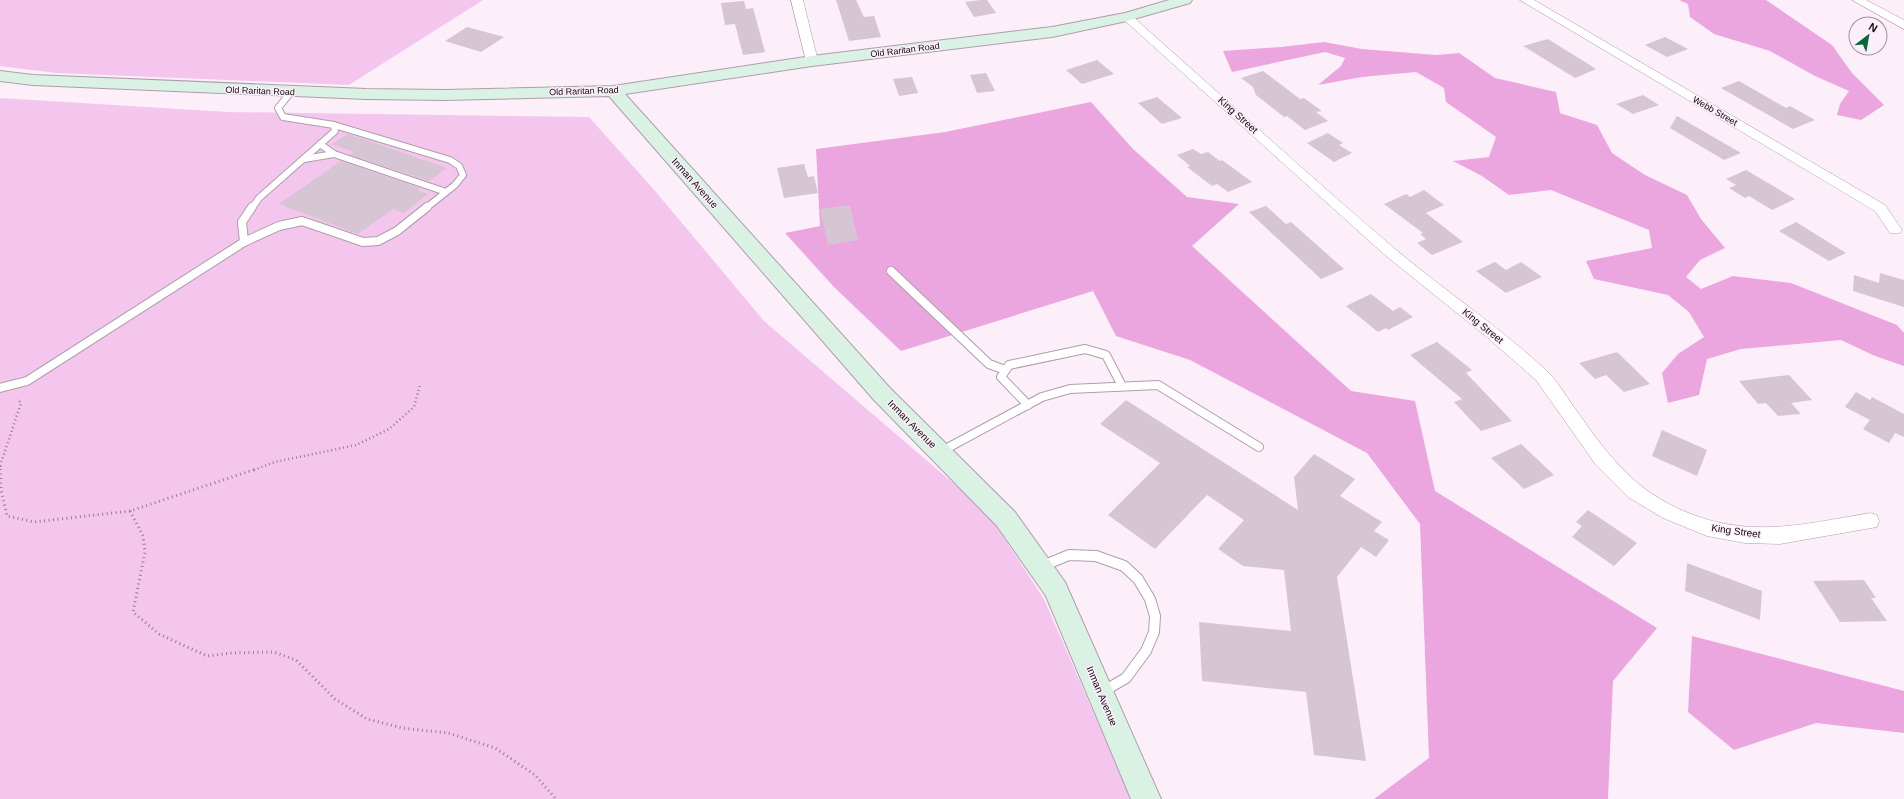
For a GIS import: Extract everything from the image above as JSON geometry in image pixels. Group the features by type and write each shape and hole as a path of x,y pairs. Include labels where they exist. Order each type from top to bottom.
{"main road":[{"name":"Old Raritan Road","path":"0,76 33,80 291,92 444,95 613,91 812,60 1052,32 1127,17 1174,1"},
{"name":"Inman Avenue","path":"613,91 882,394 1006,518 1056,590 1146,799"}],"street":[{"path":"797,0 812,60"},
{"name":"Webb Street","path":"1526,0 1880,208 1895,230"},
{"path":"1858,0 1904,26"},
{"name":"King Street","path":"1127,17 1391,253 1494,334 1542,376 1602,460 1634,492 1670,513 1714,530 1745,535 1780,536 1870,521"}],"lane":[{"path":"0,388 27,381 244,242 279,226 302,221 363,242 378,241 397,231 455,185 463,175 460,166 450,160 334,125 283,117 278,108 291,92"},
{"path":"244,242 242,222 259,198 335,131 334,125"},
{"path":"320,144 334,154 446,192"},
{"path":"303,159 334,154"},
{"path":"891,271 989,364 1005,370"},
{"path":"1028,405 1001,376 1009,365 1085,349 1106,355 1122,386"},
{"path":"940,452 1042,397 1070,389 1158,385 1259,447"},
{"path":"1040,567 1069,555 1096,556 1124,566 1138,579 1150,599 1155,616 1154,632 1146,651 1126,678 1100,693"}],"path":[{"path":"16,398 21,403 0,466 1,489 7,516 34,522 130,511 232,478 275,462 356,445 389,429 414,407 420,385"},
{"path":"130,511 139,526 146,546 133,612 159,634 195,652 207,656 232,653 274,652 296,660 335,699 367,718 402,728 448,733 495,748 535,775 556,799"}],"shaded area":[{"path":"0,0 483,0 349,85 56,73 0,66"},
{"path":"1679,0 1766,0 1832,45 1852,73 1884,105 1861,120 1837,115 1840,104 1849,91 1815,76 1770,51 1714,34 1690,17 1688,4"},
{"path":"1324,42 1362,49 1436,55 1459,53 1495,78 1556,92 1560,113 1597,125 1612,153 1645,175 1687,195 1701,219 1725,248 1700,260 1686,277 1701,289 1733,276 1791,283 1897,325 1904,333 1904,366 1875,356 1841,340 1741,349 1707,359 1699,395 1668,403 1662,373 1678,354 1704,337 1689,312 1668,295 1594,279 1586,261 1652,248 1649,230 1551,190 1509,195 1482,176 1453,161 1489,157 1496,137 1446,102 1444,88 1416,72 1362,77 1318,85 1341,66 1345,58 1325,52 1232,72 1223,51"},
{"path":"0,98 228,112 589,117 656,192 764,321 987,512 1044,599 1131,799 0,799"},
{"path":"1091,102 1133,149 1187,197 1239,204 1192,246 1351,391 1415,401 1435,491 1657,628 1613,681 1608,799 1374,799 1429,758 1420,524 1367,453 1190,360 1116,336 1093,291 901,351 834,287 785,233 820,226 816,149 945,132"},
{"path":"1692,636 1904,691 1904,733 1816,723 1734,750 1688,712"}],"building":[{"path":"836,0 856,0 864,17 874,16 881,37 849,41"},
{"path":"987,0 996,13 974,17 965,2"},
{"path":"744,1 746,9 753,8 765,52 743,55 735,24 725,25 721,3"},
{"path":"467,27 504,37 481,52 445,41"},
{"path":"1665,37 1688,49 1667,57 1645,45"},
{"path":"1548,39 1596,69 1575,78 1523,46"},
{"path":"1097,60 1114,74 1082,84 1066,70"},
{"path":"1263,71 1300,99 1304,98 1322,111 1316,112 1328,121 1305,130 1287,116 1284,117 1256,95 1253,87 1241,78"},
{"path":"986,73 995,91 977,93 970,75"},
{"path":"912,77 918,93 899,96 893,79"},
{"path":"1739,81 1786,108 1790,106 1815,120 1793,129 1721,88"},
{"path":"1643,95 1659,105 1633,114 1616,104"},
{"path":"1157,97 1182,118 1162,124 1138,103"},
{"path":"1677,116 1741,153 1724,160 1670,128"},
{"path":"1328,133 1343,143 1339,145 1352,153 1334,162 1307,143"},
{"path":"347,134 447,168 429,181 350,155 354,152 332,144"},
{"path":"1193,149 1201,154 1208,152 1220,161 1222,160 1252,182 1228,192 1217,184 1212,186 1187,167 1190,166 1177,155"},
{"path":"341,161 420,188 418,190 428,194 404,213 393,209 358,234 279,204"},
{"path":"804,164 808,177 814,176 818,193 784,198 777,168"},
{"path":"1746,170 1795,199 1772,210 1749,196 1745,198 1729,188 1736,185 1726,179"},
{"path":"1424,190 1444,205 1426,213 1463,242 1432,255 1417,243 1426,239 1420,234 1423,233 1384,204 1406,194 1410,197"},
{"path":"850,205 858,240 828,245 820,209"},
{"path":"1266,206 1286,224 1291,222 1344,269 1321,279 1249,212"},
{"path":"1796,222 1846,253 1829,261 1779,231"},
{"path":"1495,262 1506,270 1521,262 1542,277 1506,293 1476,271"},
{"path":"1880,273 1904,280 1904,307 1853,291 1854,275 1879,283"},
{"path":"1371,294 1393,311 1400,307 1413,317 1388,330 1386,328 1378,332 1346,306"},
{"path":"1437,342 1472,370 1466,373 1512,421 1481,431 1454,402 1462,399 1410,355"},
{"path":"1617,352 1650,384 1624,392 1606,375 1595,379 1579,363"},
{"path":"1789,375 1812,400 1791,403 1801,414 1778,416 1766,403 1758,404 1739,381"},
{"path":"1856,392 1870,400 1872,397 1904,414 1904,437 1895,433 1889,443 1863,429 1870,420 1845,407"},
{"path":"1126,400 1298,510 1294,477 1314,454 1355,479 1340,496 1382,522 1374,531 1389,540 1376,557 1361,547 1337,577 1366,761 1314,755 1306,692 1202,681 1199,622 1291,631 1284,570 1243,566 1218,549 1244,520 1207,495 1155,549 1108,515 1160,463 1100,424"},
{"path":"1662,430 1707,450 1697,476 1652,456"},
{"path":"1521,444 1554,475 1524,489 1491,458"},
{"path":"1588,510 1637,543 1614,566 1572,537 1582,526 1576,522"},
{"path":"1687,563 1762,591 1760,620 1685,591"},
{"path":"1864,580 1876,598 1871,598 1887,621 1840,622 1813,581"}]}
